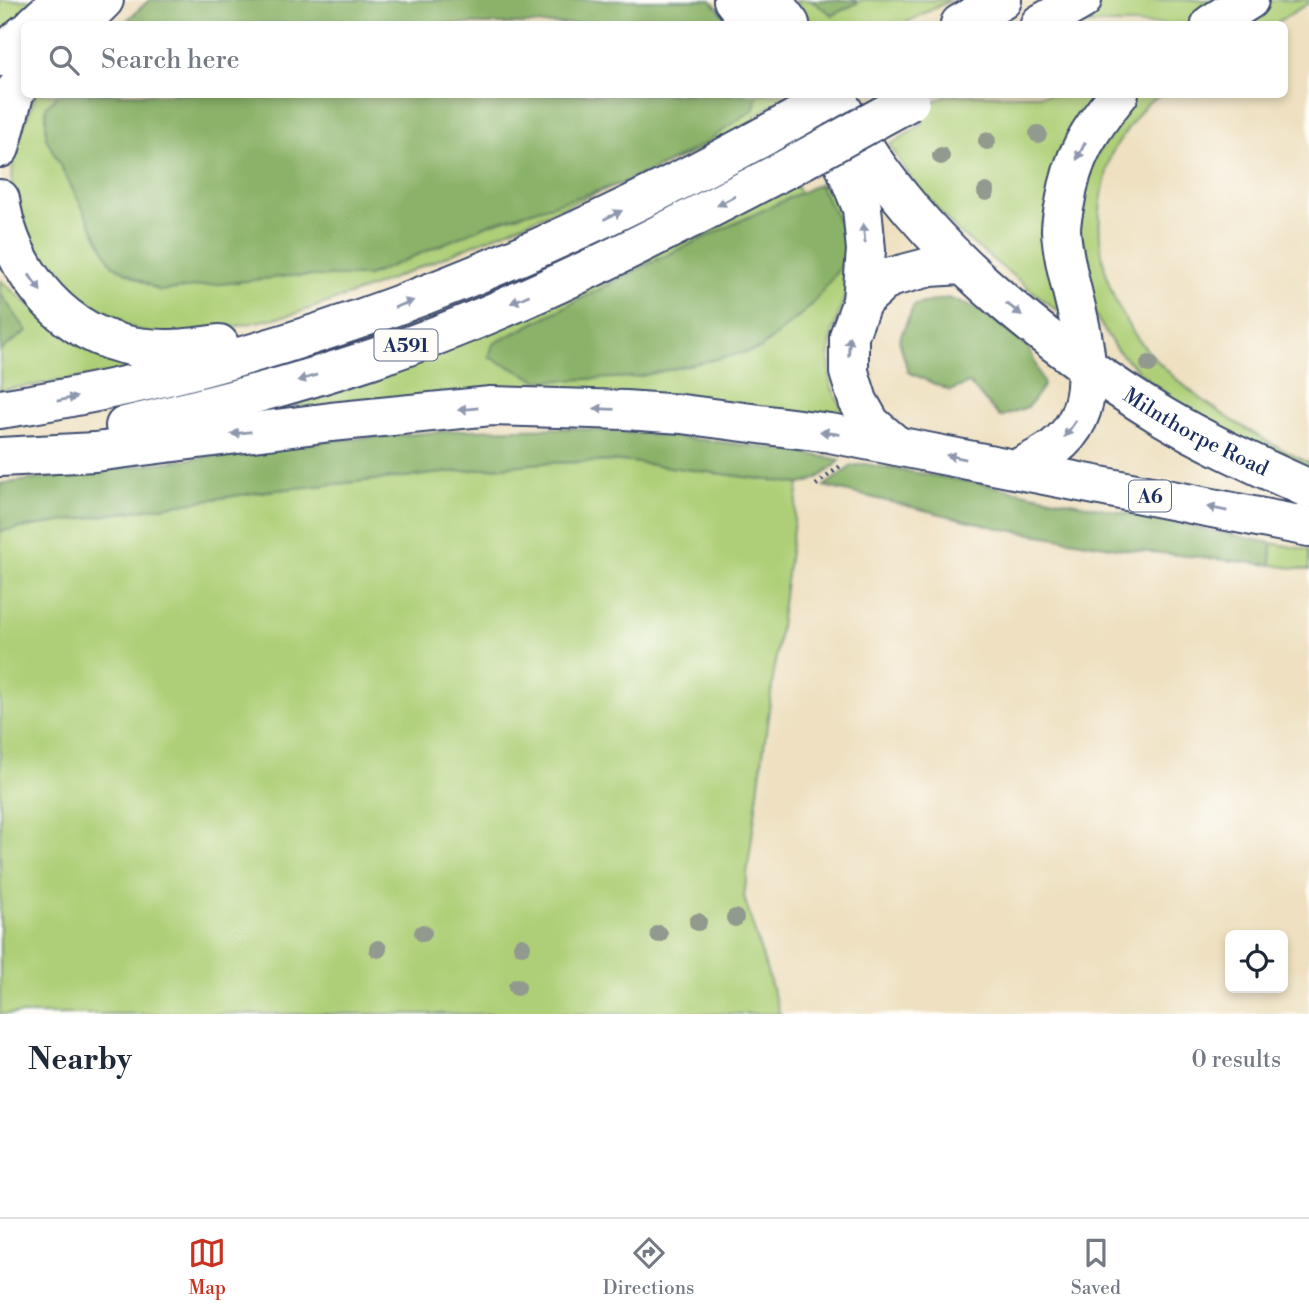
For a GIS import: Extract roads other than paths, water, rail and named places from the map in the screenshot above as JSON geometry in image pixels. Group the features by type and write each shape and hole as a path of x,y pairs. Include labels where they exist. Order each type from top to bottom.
{"highway":[{"path":"38,21 61,0"},
{"path":"83,21 104,0"},
{"path":"733,0 750,21"},
{"path":"772,0 788,21"},
{"path":"965,21 1002,0"},
{"path":"1045,21 1082,0"},
{"path":"1215,21 1249,0"},
{"path":"0,57 21,37"},
{"path":"0,148 15,91 21,84"},
{"path":"804,98 840,154 862,208 866,250 862,300 849,336 849,372 858,401 871,424 897,446"},
{"name":"A591","path":"0,410 55,401 194,370 302,340 357,321 505,264 601,221 685,179 832,98"},
{"path":"835,98 879,169 961,265 1087,365"},
{"name":"A591","path":"0,449 211,407 373,358 519,300 665,233 915,98"},
{"path":"0,457 95,452 331,422 491,406 682,414 830,433 1016,469 1055,447 1072,428 1083,405 1086,352 1074,307 1061,229 1069,174 1093,126 1116,98"},
{"path":"0,199 9,237 19,260 39,292 87,330 121,343 184,350 357,321"},
{"path":"862,300 888,278 930,267 961,265"},
{"name":"Milnthorpe Road","path":"1087,365 1161,416 1222,449 1309,489"},
{"name":"A6","path":"1016,469 1309,527"}]}
